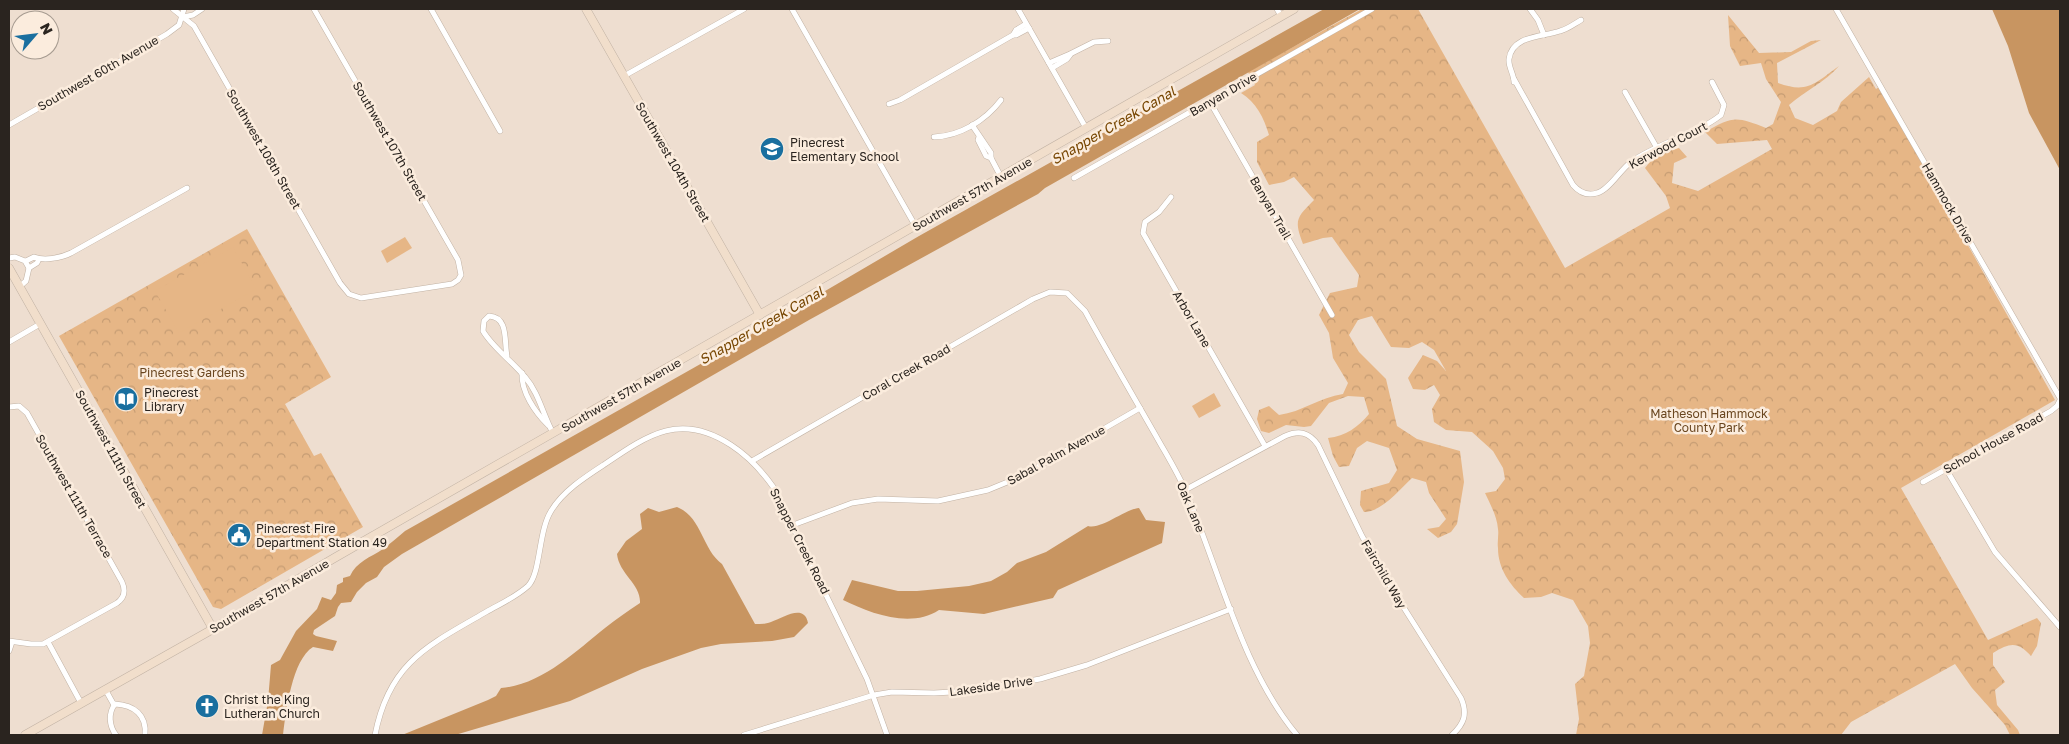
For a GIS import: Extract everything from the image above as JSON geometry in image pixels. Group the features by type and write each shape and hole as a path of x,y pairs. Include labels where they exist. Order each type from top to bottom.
{"main road":[{"name":"Southwest 104th Street","path":"586,9 760,315"},
{"name":"Southwest 57th Avenue","path":"25,735 81,702 213,630 329,561 916,227 1279,12 1294,9"},
{"name":"Southwest 111th Street","path":"9,268 213,630"}],"street":[{"name":"Southwest 108th Street","path":"173,9 194,26 340,283 349,294"},
{"name":"Southwest 60th Avenue","path":"9,124 167,34 179,25 184,9"},
{"name":"Southwest 60th Avenue","path":"182,17 193,15 202,9"},
{"name":"Southwest 107th Street","path":"314,9 458,260 461,275 458,280 449,285 361,298 349,294"},
{"path":"431,9 500,132"},
{"path":"624,76 744,9"},
{"path":"792,9 916,227"},
{"path":"1018,9 1086,128"},
{"name":"Banyan Drive","path":"1074,178 1372,9"},
{"path":"1530,9 1538,20 1544,35 1563,30 1581,20"},
{"name":"Hammock Drive","path":"1836,9 2060,399"},
{"path":"889,104 922,88 1016,35 1028,26"},
{"name":"Kerwood Court","path":"1544,35 1523,40 1514,48 1509,60 1514,79 1573,185 1580,191 1589,194 1604,190 1631,162 1693,132 1723,112 1723,102 1712,82"},
{"path":"1048,63 1094,42 1108,41"},
{"path":"1052,68 1067,59 1070,54"},
{"path":"1625,92 1657,148"},
{"path":"934,137 950,136 972,125 990,113 1001,100"},
{"name":"Banyan Trail","path":"1210,102 1332,315"},
{"path":"972,125 991,153 991,158 1001,177"},
{"path":"9,258 14,257 26,261 34,257 39,259 59,257 71,253 187,188"},
{"name":"Arbor Lane","path":"1171,197 1158,212 1145,222 1143,233 1265,446"},
{"path":"29,268 38,263 39,259"},
{"path":"19,286 26,281 29,268 26,261"},
{"name":"Coral Creek Road","path":"752,461 1033,298 1050,292 1064,292"},
{"name":"Oak Lane","path":"1064,292 1072,296 1085,311 1185,490 1231,609 1268,696 1297,735"},
{"path":"507,356 503,326 498,319 489,316 484,321 483,331 490,342 507,356 532,386 553,434"},
{"path":"9,342 40,324"},
{"path":"522,373 523,389 541,418 548,425"},
{"name":"School House Road","path":"1923,482 2052,410 2060,399"},
{"name":"Southwest 111th Terrace","path":"9,407 16,406 27,413 122,582 125,591 123,598 117,603 48,642"},
{"name":"Sabal Palm Avenue","path":"793,525 852,503 878,500 938,501 988,490 1022,476 1140,408"},
{"name":"Snapper Creek Road","path":"375,735 380,714 390,689 410,661 433,643 516,596 530,584 536,568 542,533 550,512 561,497 596,470 650,436 680,428 696,429 714,434 752,461 774,488 874,694 887,735"},
{"name":"Fairchild Way","path":"1265,446 1289,434 1304,433 1318,445 1359,530 1392,589 1461,698 1465,716 1452,735"},
{"path":"1185,490 1265,446"},
{"path":"1946,469 1995,552 2060,627"},
{"name":"Lakeside Drive","path":"744,735 874,694 971,691 1040,679 1087,665 1231,609"},
{"path":"9,651 10,641 38,644 48,642 81,702"},
{"path":"105,689 114,705 110,725 116,735"},
{"path":"114,705 129,706 138,711 144,722 145,735"}],"green space":[{"name":"Matheson Hammock County Park","path":"1362,9 1418,9 1565,268 1670,208 1666,196 1645,168 1660,154 1679,148 1687,157 1674,163 1672,183 1698,191 1772,149 1767,140 1717,144 1705,132 1722,123 1735,120 1748,121 1766,128 1773,124 1781,102 1766,79 1761,63 1740,66 1730,46 1728,15 1759,53 1791,52 1811,41 1821,40 1777,63 1778,83 1804,87 1817,82 1839,66 1828,77 1789,105 1795,118 1813,125 1837,111 1841,102 1869,77 1876,89 1879,87 2055,400 1901,488 1988,640 2037,618 2041,623 2037,646 2031,656 2022,648 2013,645 1993,653 1993,665 2005,682 1995,690 1997,705 2020,735 2010,735 2005,725 1972,688 1955,664 1851,722 1841,735 1576,735 1579,719 1575,684 1584,676 1590,643 1588,626 1573,600 1552,593 1541,597 1524,598 1506,576 1500,563 1496,519 1485,493 1496,491 1505,479 1503,468 1493,451 1472,432 1446,430 1434,422 1432,409 1440,395 1434,385 1425,390 1413,389 1408,378 1423,355 1437,361 1446,371 1434,350 1422,342 1409,348 1391,347 1372,316 1358,320 1349,335 1359,352 1386,379 1397,426 1417,439 1460,451 1464,482 1457,524 1451,532 1438,538 1427,529 1439,527 1446,519 1429,493 1426,482 1412,478 1384,504 1371,511 1364,512 1360,505 1361,491 1389,483 1397,470 1389,448 1367,441 1357,448 1349,466 1339,467 1333,456 1328,438 1351,430 1369,414 1364,397 1348,396 1329,403 1311,426 1286,425 1269,433 1261,431 1257,419 1259,410 1269,406 1279,415 1343,394 1348,383 1333,358 1329,333 1319,315 1330,293 1357,287 1359,275 1332,237 1303,244 1298,230 1298,220 1303,211 1314,200 1294,177 1284,182 1269,185 1257,162 1257,142 1269,135 1259,111 1241,93 1255,85 1248,72"},
{"name":"Pinecrest Gardens","path":"247,229 331,377 285,404 314,456 321,453 363,527 221,609 213,607 59,336"},
{"path":"405,237 412,248 387,263 381,251"},
{"path":"233,247 256,289 179,333 155,291"},
{"path":"1214,393 1221,406 1199,418 1192,406"}],"shaded area":[{"path":"1324,9 1360,9 1045,188 1038,194 809,320 402,554 384,567 377,577 366,583 351,602 341,603 335,616 314,630 313,634 316,636 337,641 333,651 313,647 306,654 295,674 291,687 283,735 262,735 268,701 271,665 280,660 296,631 317,609 322,597 331,600 336,593 337,585 343,582 343,578 350,576 360,563 383,549 405,531 704,362 919,236"},
{"path":"1992,9 2060,9 2060,170 2029,113 2008,46"},
{"path":"677,507 692,518 697,525 715,558 722,564 755,624 767,623 798,613 806,617 808,623 794,637 772,641 721,644 701,648 642,669 570,701 455,735 402,735 488,700 496,696 501,688 516,686 544,674 569,657 613,621 640,603 637,590 622,567 617,554 626,541 642,529 640,514 648,508 659,512"},
{"path":"1139,508 1146,520 1165,522 1162,543 1058,590 1053,598 984,614 939,610 928,616 903,619 865,610 843,600 852,580 898,591 969,586 991,581 1007,572 1017,563 1046,552 1088,526 1099,525"}],"place":[{"name":"Pinecrest Elementary School","path":"772,149"},
{"name":"Pinecrest Library","path":"126,399"},
{"name":"Pinecrest Fire Department Station 49","path":"239,535"},
{"name":"Christ the King Lutheran Church","path":"207,706"}],"water label":[{"name":"Snapper Creek Canal","path":"1113,125"},
{"name":"Snapper Creek Canal","path":"761,325"}]}
